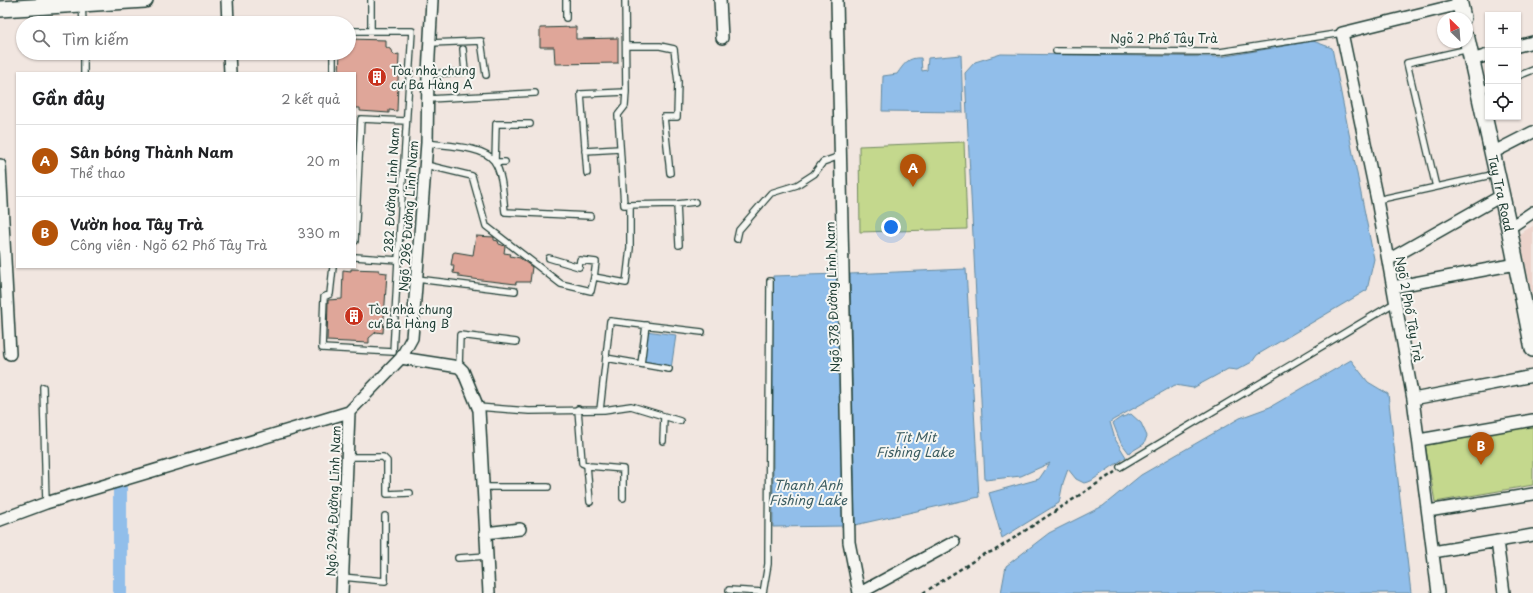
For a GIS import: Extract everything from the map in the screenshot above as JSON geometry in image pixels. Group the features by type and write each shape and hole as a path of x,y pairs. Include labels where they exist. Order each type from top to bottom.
{"street":[{"path":"0,9 145,0"},
{"path":"227,0 228,16"},
{"name":"Ngõ 296 Đường Lĩnh Nam","path":"401,358 412,338 426,165 429,99 428,74 432,0"},
{"path":"720,0 722,38"},
{"name":"Ngõ 378 Đường Lĩnh Nam","path":"837,0 849,542 859,593 954,542"},
{"name":"Ngõ 2 Phố Tây Trà","path":"1438,593 1413,399 1377,200 1342,32 1461,7"},
{"path":"1521,45 1533,42"},
{"path":"1469,49 1485,54"},
{"name":"Tay Tra Road","path":"1469,49 1483,89 1496,174 1509,228 1533,349"},
{"path":"229,60 230,72"},
{"path":"1492,153 1533,132"},
{"path":"0,165 10,354"},
{"path":"1388,260 1501,196"},
{"path":"1509,228 1533,212"},
{"path":"1393,287 1516,264"},
{"path":"401,358 459,367 463,371 478,407 489,593"},
{"name":"Ngõ 294 Đường Lĩnh Nam","path":"342,593 350,412 401,358"},
{"path":"1413,399 1533,376"},
{"path":"0,520 46,503 350,412"},
{"path":"1419,440 1533,420"},
{"path":"1428,511 1533,494"},
{"path":"485,533 520,529"},
{"path":"1433,552 1533,535"},
{"path":"1497,541 1504,593"}],"lane":[{"path":"371,31 372,0"},
{"path":"566,0 566,18"},
{"path":"625,0 626,92 625,106 618,115 624,205 677,204 694,202"},
{"path":"82,4 83,16"},
{"name":"282 Đường Lĩnh Nam","path":"333,268 330,294 324,297 322,348 393,352 412,31 356,31"},
{"name":"Ngõ 2 Phố Tây Trà","path":"1056,51 1220,52 1342,32"},
{"path":"430,43 481,41 486,75"},
{"path":"626,46 660,46 674,49 678,82 677,117 664,117 670,173"},
{"path":"428,74 465,72 463,49"},
{"path":"1436,187 1407,63 1469,49"},
{"path":"84,60 84,72"},
{"path":"333,60 333,72"},
{"path":"1521,75 1533,70"},
{"path":"587,173 581,94 626,92"},
{"path":"429,99 535,93"},
{"name":"282 Đường Lĩnh Nam","path":"356,200 358,119 406,121"},
{"path":"495,162 496,124 530,124"},
{"path":"427,143 477,150 488,155 495,162 500,174 505,212 590,216"},
{"path":"585,151 620,149"},
{"path":"736,239 739,230 771,193 797,185 814,174 823,162 841,155"},
{"path":"495,162 505,162"},
{"path":"426,165 472,176 486,226 561,284 591,291 596,262 580,260 579,267 549,258"},
{"path":"1377,200 1496,174"},
{"path":"677,204 679,244"},
{"path":"594,277 626,283 630,248 630,205"},
{"name":"282 Đường Lĩnh Nam","path":"356,257 398,260"},
{"path":"417,279 515,290"},
{"path":"729,590 763,592 768,564 770,281"},
{"path":"1120,467 1396,302"},
{"path":"600,410 610,321 702,332"},
{"path":"641,364 646,325"},
{"path":"459,367 460,335 516,342"},
{"path":"606,358 669,370"},
{"path":"43,387 46,503"},
{"path":"478,407 529,411 578,409 600,410 631,406 680,421"},
{"path":"578,409 582,463 587,465 623,469 623,498"},
{"path":"664,417 664,441"},
{"path":"348,456 383,457 387,461 387,494 410,493"},
{"path":"587,465 590,502"},
{"path":"483,487 548,487"},
{"path":"342,577 385,581 385,516"},
{"path":"458,558 487,556"}],"path":[{"path":"922,593 984,554 994,551 1108,478 1120,467"}],"shaded area":[{"path":"1533,226 1533,298 1519,234"}],"green space":[{"path":"964,142 967,229 860,232 859,146"},
{"path":"1533,426 1533,485 1435,502 1425,444"}],"water":[{"path":"1313,41 1332,48 1374,259 1367,290 1257,355 1252,362 1237,370 1228,369 1193,388 1175,385 1110,422 1115,439 1126,457 1091,481 1084,483 1076,479 1068,469 1063,483 1059,503 1002,538 989,493 1039,479 1050,463 1021,476 985,480 965,73 975,62 1001,54 1221,57"},
{"path":"961,55 963,112 882,111 883,76 897,74 904,64 913,59 921,58 922,71 927,70 928,58"},
{"name":"Tit Mit Fishing Lake","path":"966,269 979,497 855,525 850,274"},
{"name":"Thanh Anh Fishing Lake","path":"840,274 844,526 773,527 773,276"},
{"path":"646,331 676,335 671,369 644,364"},
{"path":"1351,360 1368,382 1388,394 1411,593 1001,593 1006,566 1049,533 1103,506 1141,475 1240,418 1270,407"},
{"path":"1131,414 1141,423 1147,436 1144,444 1129,453 1120,441 1113,423 1120,418"}],"building":[{"path":"576,27 576,39 618,38 618,63 555,64 554,47 540,47 540,28"},
{"name":"Tòa nhà chung cư Ba Hàng A","path":"356,39 386,40 386,47 390,49 394,55 399,54 397,111 389,110 389,113 360,111 360,108 356,108 356,72 339,72 340,60 356,60"},
{"path":"476,236 494,237 494,240 505,246 504,253 520,258 532,267 530,282 516,282 516,284 481,280 459,277 459,274 453,273 454,265 451,265 453,253 473,255"},
{"name":"Tòa nhà chung cư Ba Hàng B","path":"351,269 379,270 379,272 387,273 383,333 376,332 369,338 369,343 327,341 328,300 342,299 343,270 351,271"}],"waterway":[{"path":"120,488 120,593"}],"place":[{"name":"Tòa nhà chung cư Ba Hàng A","path":"377,77"},
{"name":"Sân bóng Thành Nam","path":"913,187"},
{"name":"Tòa nhà chung cư Ba Hàng B","path":"354,316"},
{"name":"Vườn hoa Tây Trà","path":"1481,465"}]}
